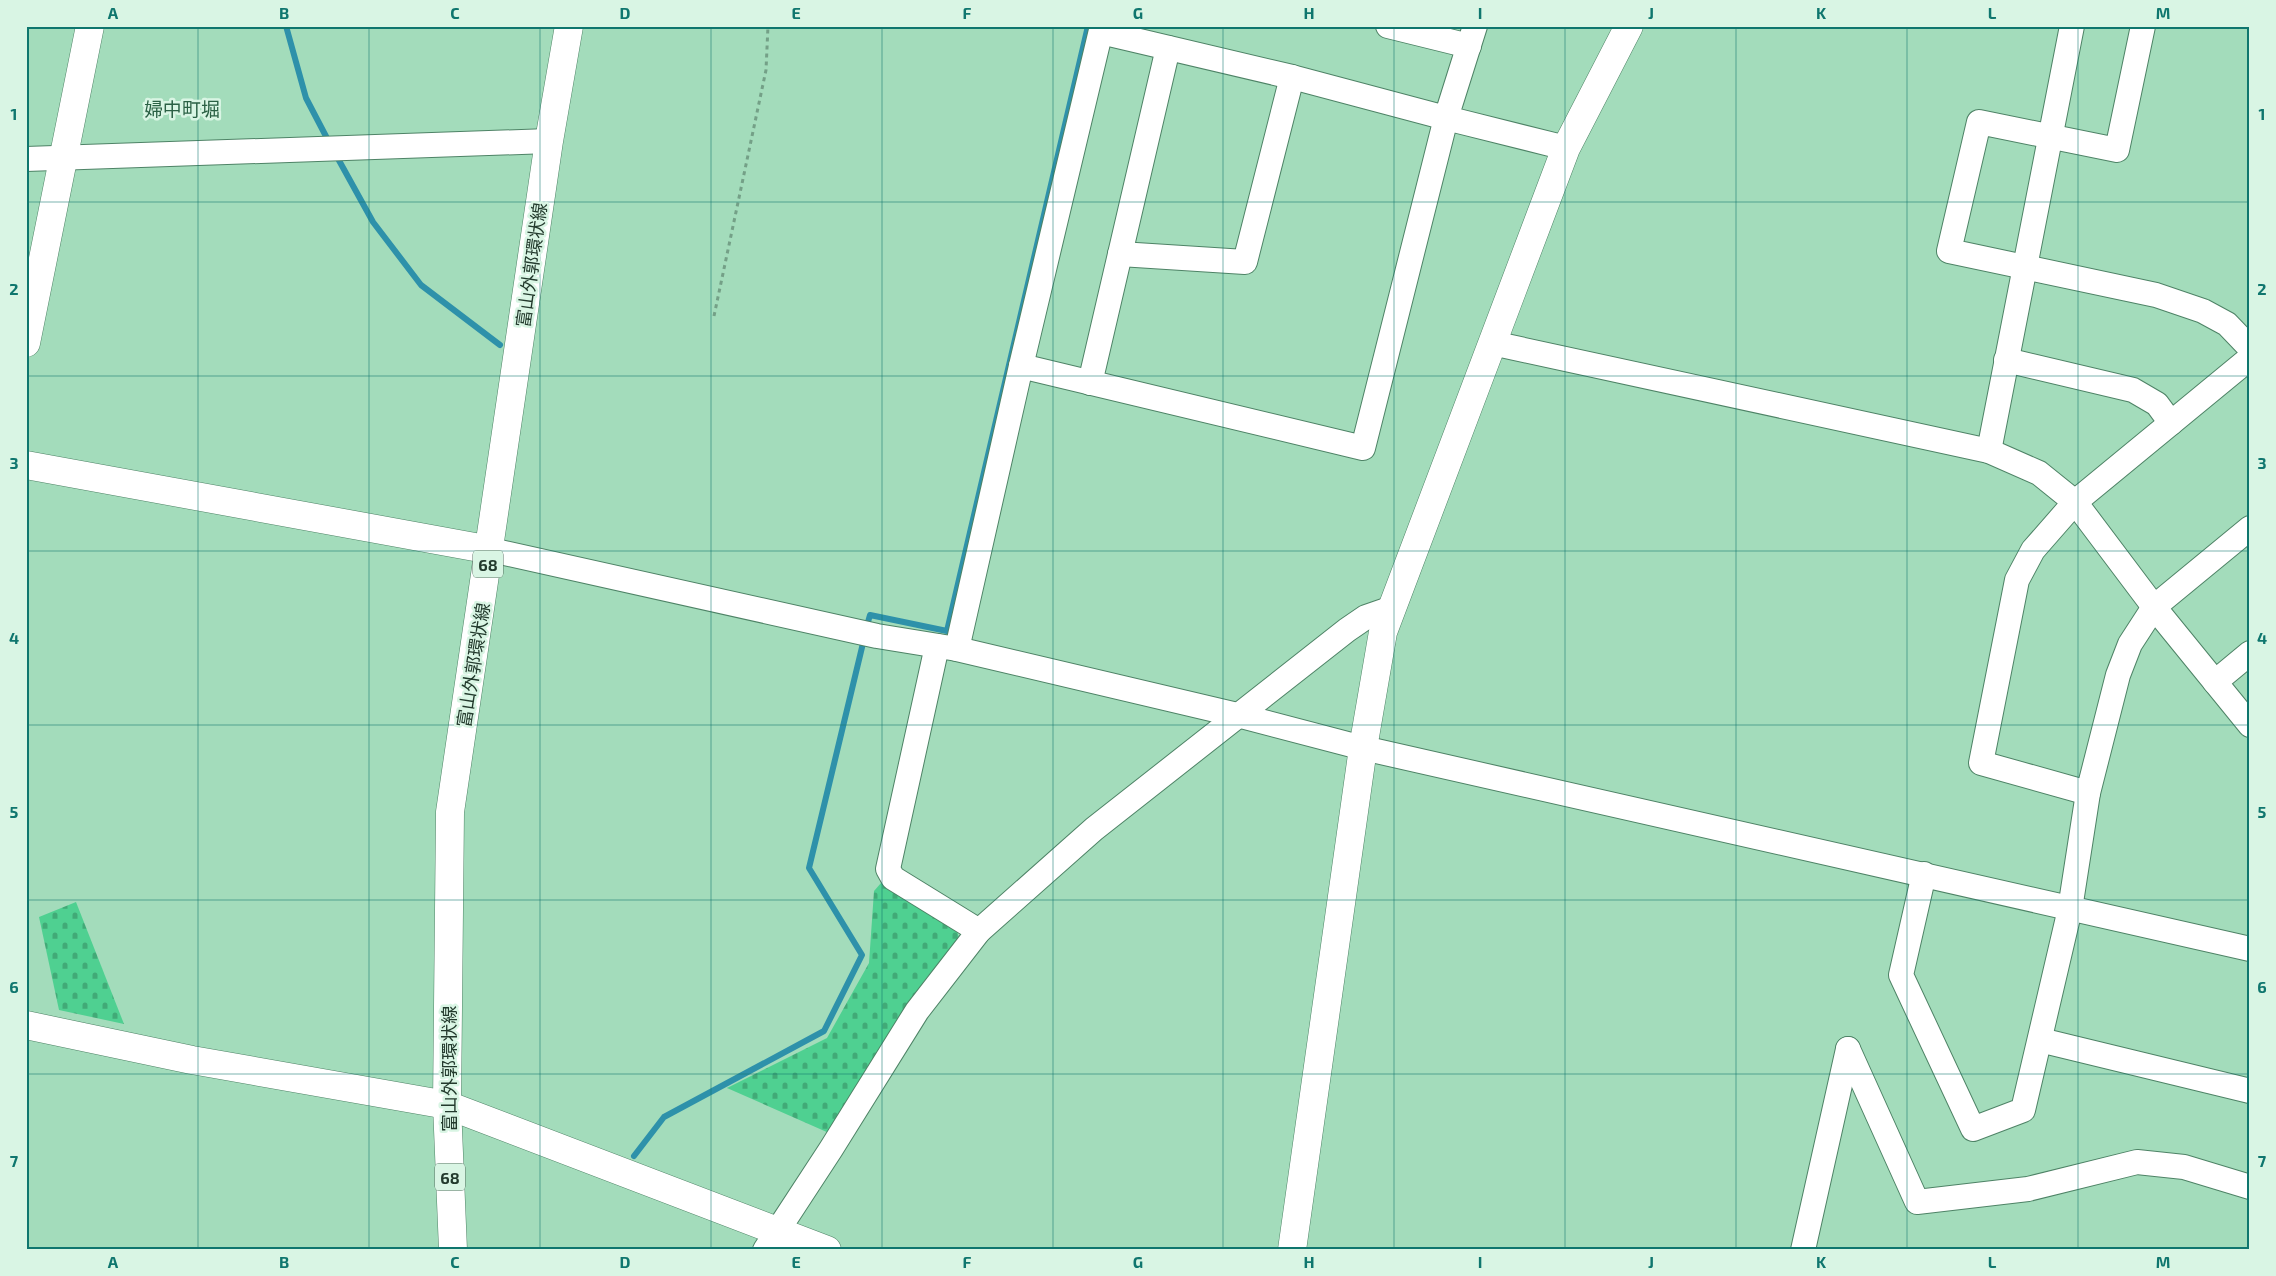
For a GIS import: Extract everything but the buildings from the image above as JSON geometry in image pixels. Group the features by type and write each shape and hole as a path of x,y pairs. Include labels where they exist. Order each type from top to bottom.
{"street":[{"path":"26,343 90,26"},
{"name":"富山外郭環状線","path":"452,1250 447,1105 450,812 549,141 569,26"},
{"path":"1021,366 1363,448 1446,118 1472,36 1388,26"},
{"path":"1292,1250 1362,748 1383,632 1566,148 1600,78 1629,26"},
{"path":"1988,451 2072,26"},
{"path":"2143,26 2117,150 1979,122 1949,251 2156,295 2203,311 2227,324 2250,348"},
{"path":"979,931 893,878 888,869 1021,366 1102,29 1168,48 1292,77 1566,148"},
{"path":"1090,383 1168,48"},
{"path":"1120,254 1245,262 1292,77"},
{"path":"26,159 549,141"},
{"path":"1492,343 1988,451 2039,473 2075,502 2154,607 2250,725"},
{"path":"2088,793 1981,763 2018,580 2033,550 2075,502 2250,358"},
{"path":"2006,360 2134,390 2157,404 2171,423"},
{"path":"26,465 490,550 877,636 947,647 1237,715 1362,748 2250,949"},
{"path":"1924,874 1900,975 1973,1128 2023,1110 2070,908 2088,793 2118,675 2130,644 2154,607 2250,528"},
{"path":"772,1240 917,1011 979,931 1094,829 1237,715 1347,630 1366,617 1392,608"},
{"path":"2215,682 2250,653"},
{"path":"26,1025 192,1060 447,1105 772,1240 827,1250"},
{"path":"2040,1040 2250,1091"},
{"path":"1803,1250 1848,1049 1917,1202 2028,1189 2137,1162 2184,1168 2250,1187"}],"path":[{"path":"714,316 766,70 768,26"}],"green space":[{"path":"881,883 955,923 959,938 924,981 829,1133 727,1088 827,1038 869,963 874,891"},
{"path":"76,902 124,1024 59,1010 39,917"}],"waterway":[{"path":"286,26 306,98 330,144"},
{"path":"866,629 870,615 947,631 1088,26"},
{"path":"336,155 373,222 421,285 500,345"},
{"path":"634,1156 664,1117 824,1031 862,955 809,868 864,639"}],"district":[{"name":"婦中町堀","path":"182,108"}]}
